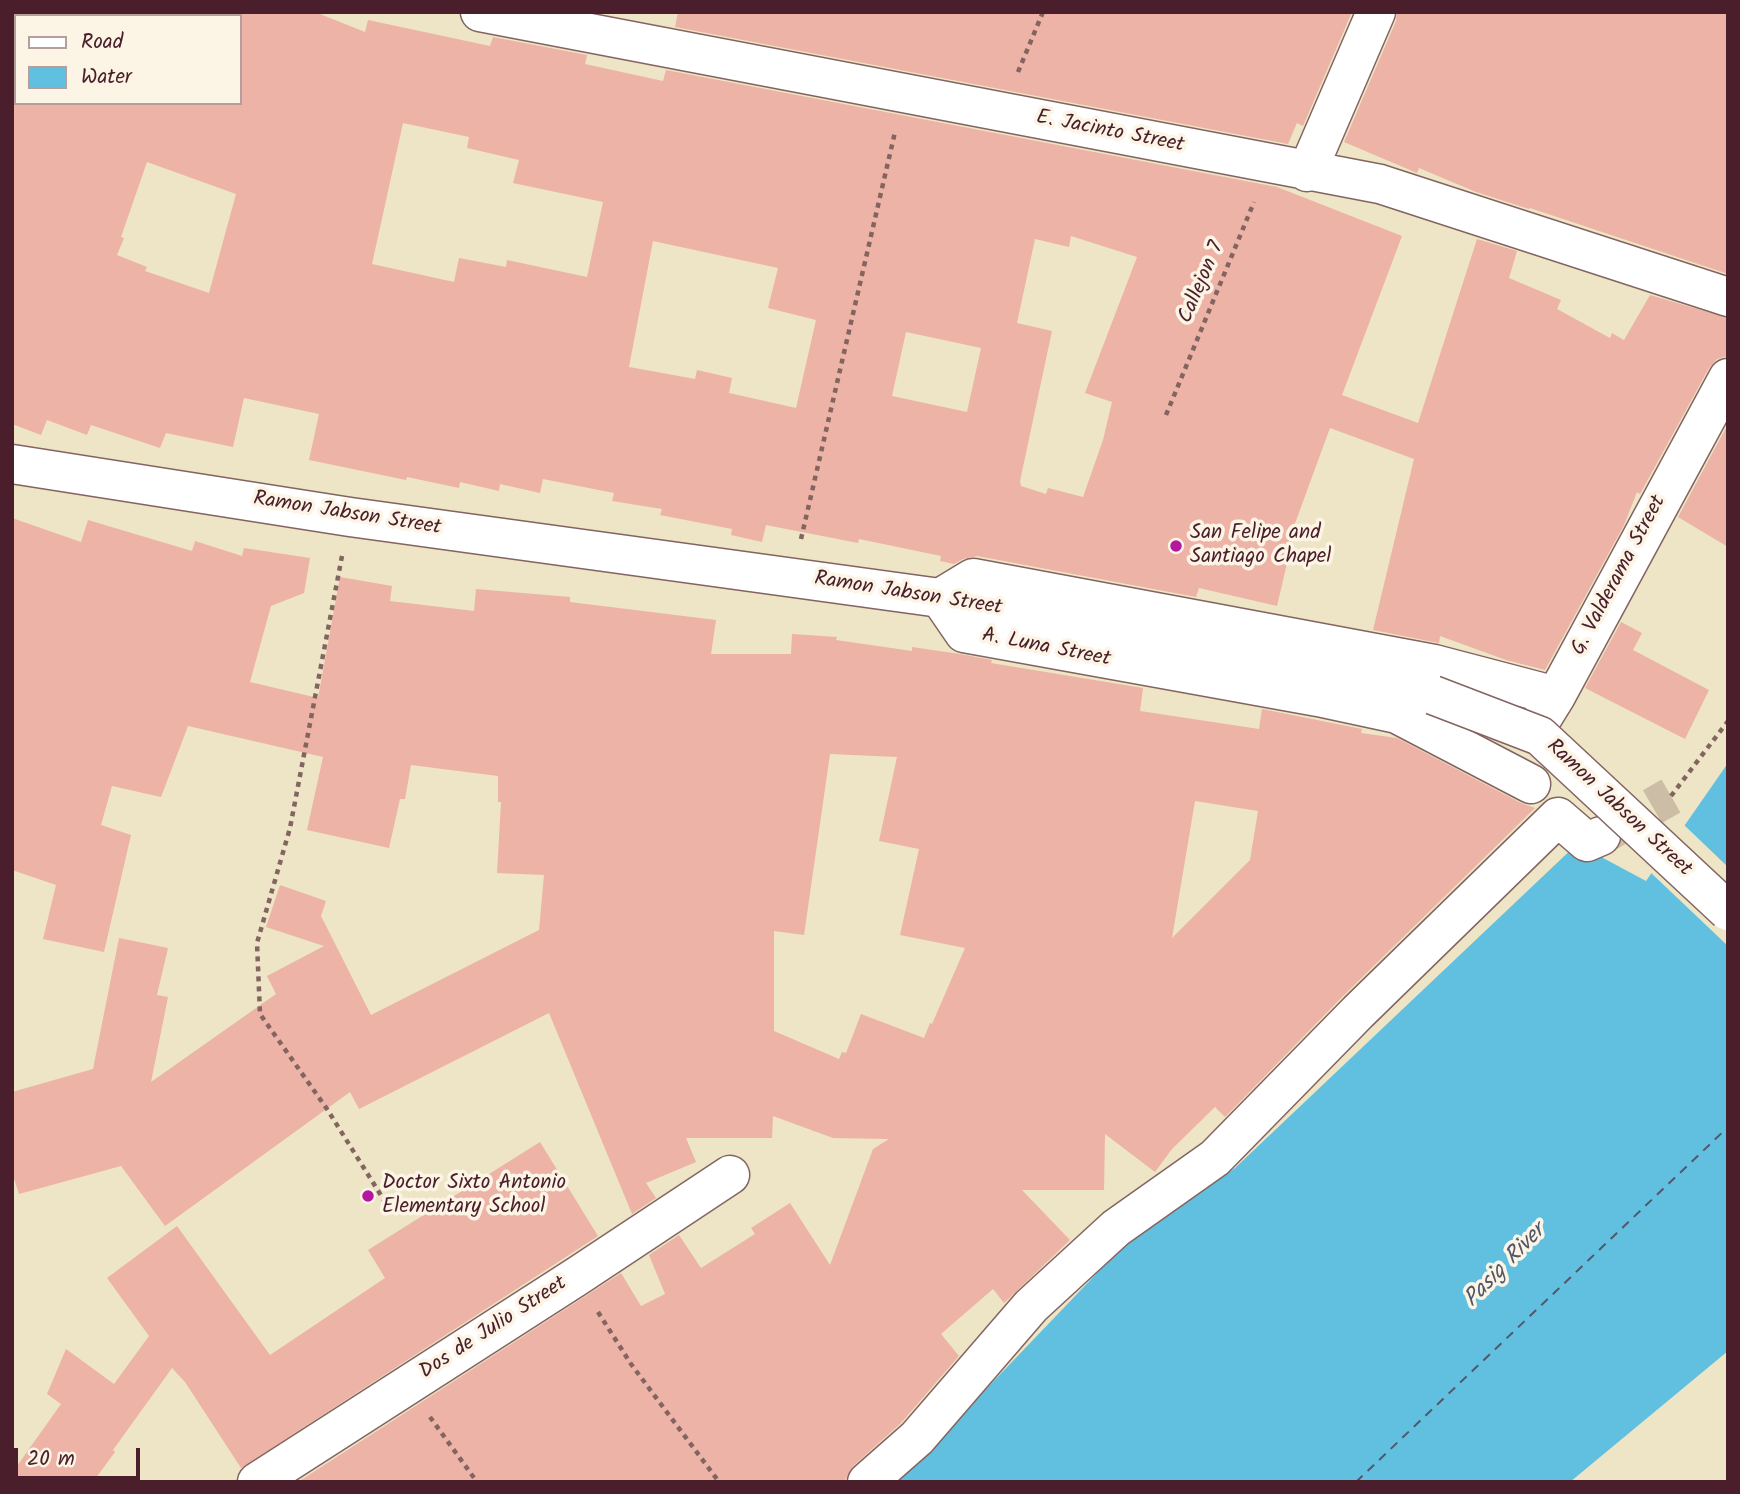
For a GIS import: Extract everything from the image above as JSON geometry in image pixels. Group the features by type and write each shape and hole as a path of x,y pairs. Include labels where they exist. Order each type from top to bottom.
{"street":[{"name":"E. Jacinto Street","path":"480,12 1380,184 1728,297"},
{"path":"1307,172 1376,12"},
{"name":"G. Valderama Street","path":"1519,778 1556,696 1728,377"},
{"name":"Ramon Jabson Street","path":"12,464 350,517 940,598 1362,674 1433,695 1540,736 1728,911"},
{"path":"940,598 973,578 1434,664 1556,696"},
{"name":"A. Luna Street","path":"940,598 964,634 1318,697 1397,714 1519,778"},
{"path":"867,1482 917,1437 1031,1306 1116,1228 1215,1158 1358,1012 1558,817 1587,842 1601,836"},
{"name":"Dos de Julio Street","path":"257,1482 730,1175"}],"path":[{"path":"1002,112 1043,12"},
{"path":"792,578 903,94"},
{"name":"Callejon 7","path":"1166,415 1270,163"},
{"path":"337,586 290,828 257,943 260,1014 327,1109 392,1213"},
{"path":"1671,796 1728,721"},
{"path":"576,1277 631,1364 719,1482"},
{"path":"407,1385 477,1482"}],"water":[{"name":"Pasig River","path":"1728,763 1728,1351 1570,1482 897,1482 1122,1247 1235,1168 1577,844 1646,881"}],"pier":[{"path":"1682,823 1728,867 1728,946 1649,871"}],"building":[{"path":"240,12 315,12 365,32 368,20 490,46 493,37 587,55 585,64 663,81 666,70 1277,187 1402,236 1342,395 1418,423 1477,239 1517,251 1509,278 1561,300 1557,309 1610,338 1612,333 1624,340 1650,295 1728,318 1728,356 1717,359 1709,368 1640,494 1637,492 1624,525 1545,670 1506,660 1440,636 1439,643 1373,630 1414,459 1330,428 1290,537 1293,538 1277,606 1199,588 1196,597 977,556 954,564 940,561 941,556 859,539 858,543 766,525 762,542 731,535 732,529 660,515 662,509 612,501 614,493 543,479 540,493 500,484 499,491 460,482 459,488 407,477 406,480 309,460 319,414 244,398 233,447 166,433 160,448 91,425 87,435 47,420 41,435 12,424 12,103 242,105","holes":["403,123 469,137 467,148 519,160 513,183 603,202 587,277 507,260 506,267 459,258 454,282 372,264","147,162 236,194 209,293 145,271 147,267 117,255","1071,236 1137,257 1085,393 1112,402 1103,440 1083,497 1048,488 1046,494 1021,486 1020,481 1052,331 1017,323 1035,239 1069,247","653,241 778,268 768,308 816,320 796,408 729,393 732,378 697,370 695,379 629,367","906,332 981,348 967,412 892,396"]},
{"path":"678,12 1352,12 1303,126 1297,123 1288,144 675,27"},
{"path":"1397,12 1728,12 1728,274 1476,192 1419,168 1417,173 1344,142 1396,21"},
{"path":"1728,424 1728,547 1678,517"},
{"path":"12,518 81,542 88,520 192,551 195,541 242,556 244,548 310,558 304,593 271,606 250,682 318,698 340,577 392,586 390,601 474,611 476,589 570,597 570,602 716,620 711,654 791,654 792,634 837,637 836,640 912,651 912,647 960,654 992,660 991,663 1143,688 1140,711 1259,729 1262,709 1362,729 1361,733 1397,738 1535,808 1343,996 1225,1117 1215,1107 1172,1149 1155,1172 1105,1134 1104,1190 1022,1190 1070,1240 1004,1303 993,1289 941,1334 959,1356 901,1423 853,1466 844,1482 298,1482 621,1273 641,1306 665,1294 649,1255 679,1235 701,1268 755,1234 751,1228 790,1203 830,1265 873,1149 889,1139 833,1138 773,1116 772,1138 686,1138 696,1162 646,1183 656,1198 632,1214 549,1013 359,1109 350,1092 165,1226 121,1166 19,1194 12,1172 12,1092 93,1069 119,938 168,948 157,995 168,997 151,1082 276,994 267,976 324,946 266,927 280,885 326,901 321,916 371,1015 539,930 544,875 497,873 501,802 498,802 498,776 411,765 405,799 400,799 389,848 307,830 323,757 188,726 161,797 112,786 101,825 131,835 104,952 43,939 56,885 12,870","holes":["830,754 897,757 879,841 919,849 900,935 965,948 924,1038 861,1014 846,1053 842,1052 839,1059 774,1031 774,931 804,935","1195,801 1258,811 1250,860 1172,938"]},
{"path":"1621,622 1642,633 1633,650 1709,690 1685,739 1585,688"},
{"path":"540,1142 598,1236 241,1468 185,1382 172,1368 93,1482 12,1482 12,1473 61,1404 47,1394 66,1349 114,1384 149,1336 107,1278 177,1226 270,1355 385,1278 368,1250"}],"ferry route":[{"path":"1356,1482 1728,1127"}],"tunnel":[{"path":"1603,835 1671,796"}],"place":[{"name":"San Felipe and Santiago Chapel","path":"1176,546"},
{"name":"Doctor Sixto Antonio Elementary School","path":"368,1196"}]}
